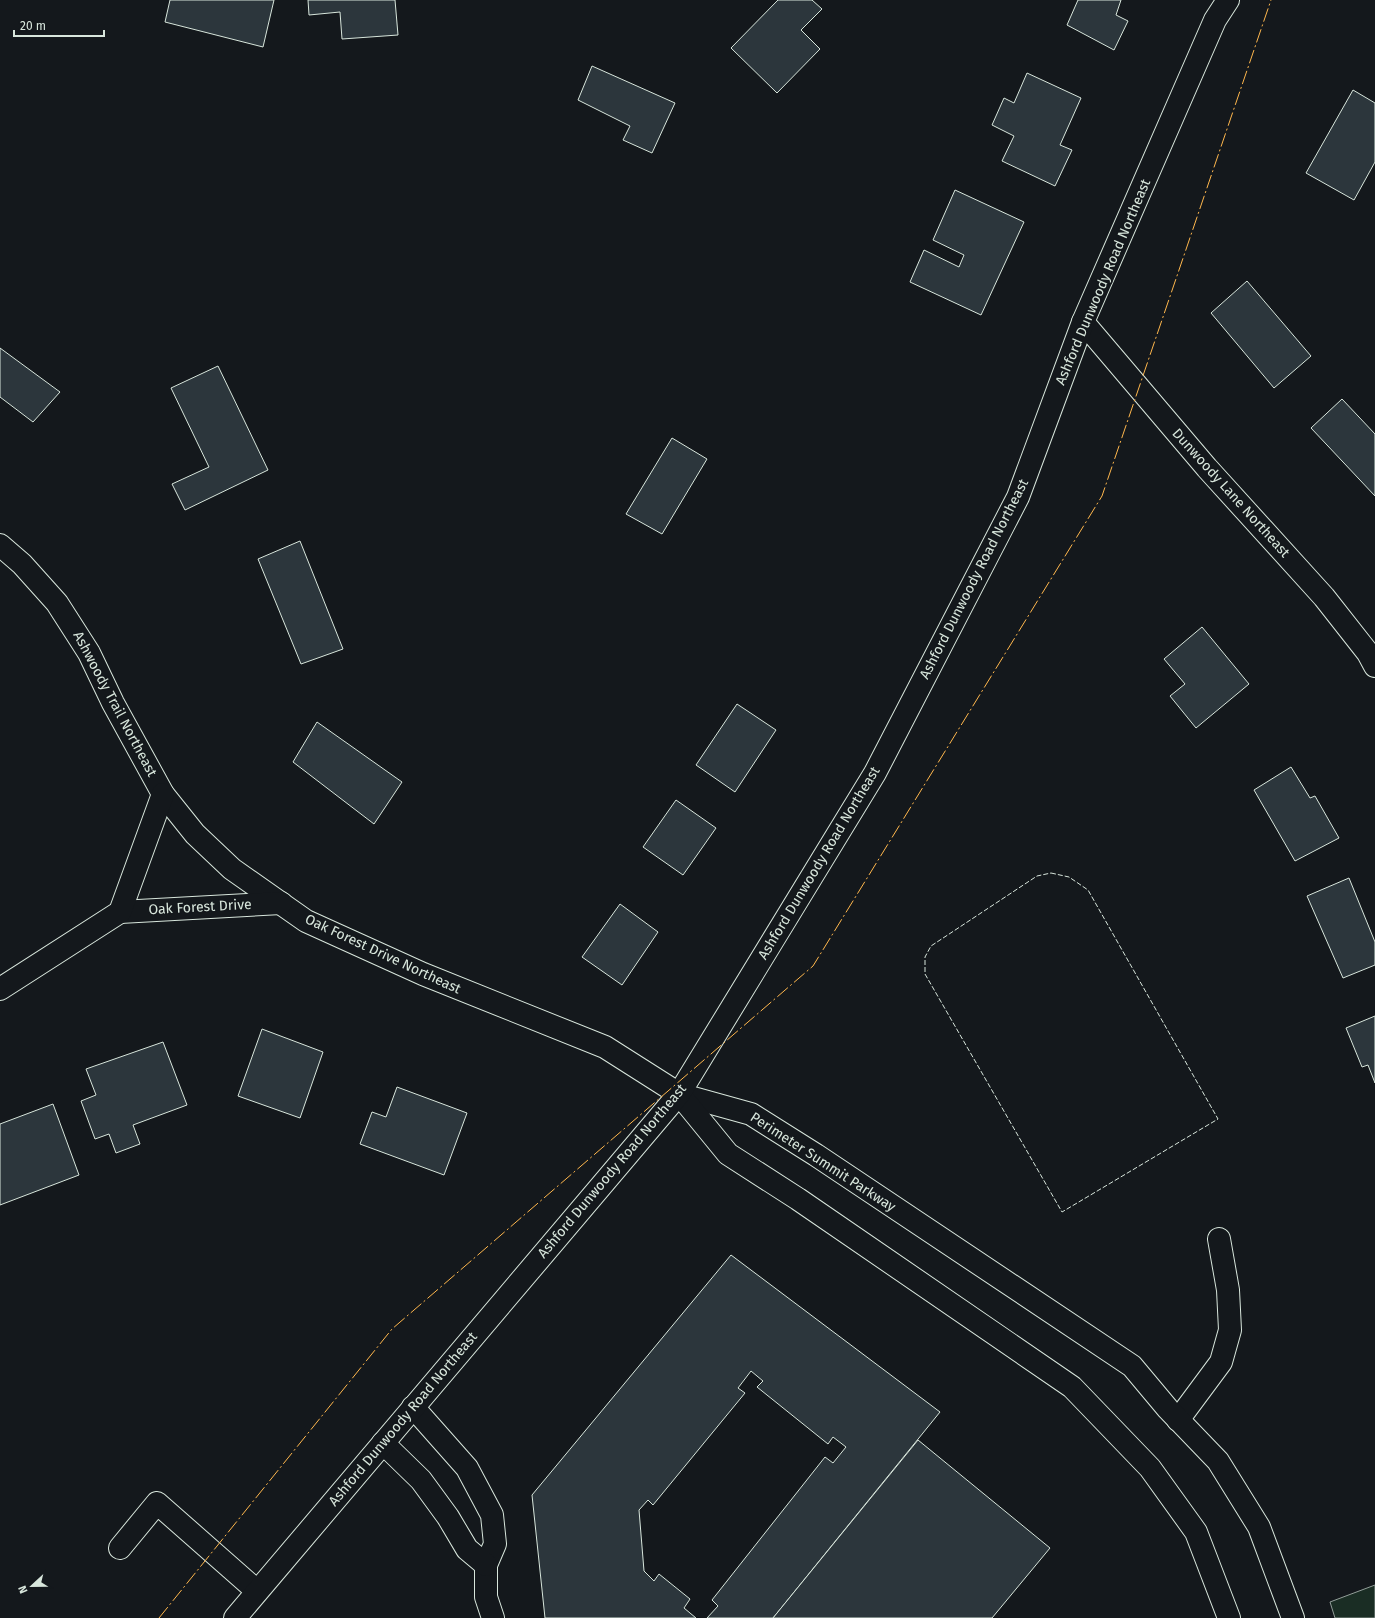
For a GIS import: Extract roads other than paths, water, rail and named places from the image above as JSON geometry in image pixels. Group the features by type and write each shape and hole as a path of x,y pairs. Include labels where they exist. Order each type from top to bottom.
{"main road":[{"name":"Ashford Dunwoody Road Northeast","path":"235,1618 678,1094 875,773 1018,497 1083,322 1215,20 1228,0"},
{"name":"Dunwoody Lane Northeast","path":"1083,322 1206,468 1324,597 1368,653 1375,666"},
{"name":"Ashwoody Trail Northeast","path":"0,545 22,564 61,609 90,653 113,703 163,794"},
{"name":"Oak Forest Drive Northeast","path":"163,794 195,834 232,869 306,920 423,974 605,1047 678,1094"},
{"path":"0,989 120,912 163,794"},
{"name":"Oak Forest Drive","path":"120,912 281,903"},
{"name":"Perimeter Summit Parkway","path":"678,1094 750,1114 816,1155 1132,1366 1178,1420 1218,1461 1259,1527 1293,1618"},
{"path":"678,1094 728,1154 804,1203 1072,1387 1150,1468 1196,1532 1222,1596 1229,1618"},
{"path":"1178,1420 1221,1362 1230,1330 1228,1290 1219,1239"},
{"path":"413,1408 467,1468 492,1515 495,1544 486,1565 486,1597 493,1618"},
{"path":"383,1443 421,1480 448,1517 467,1550 486,1565"},
{"path":"120,1548 157,1503 257,1591"}]}
